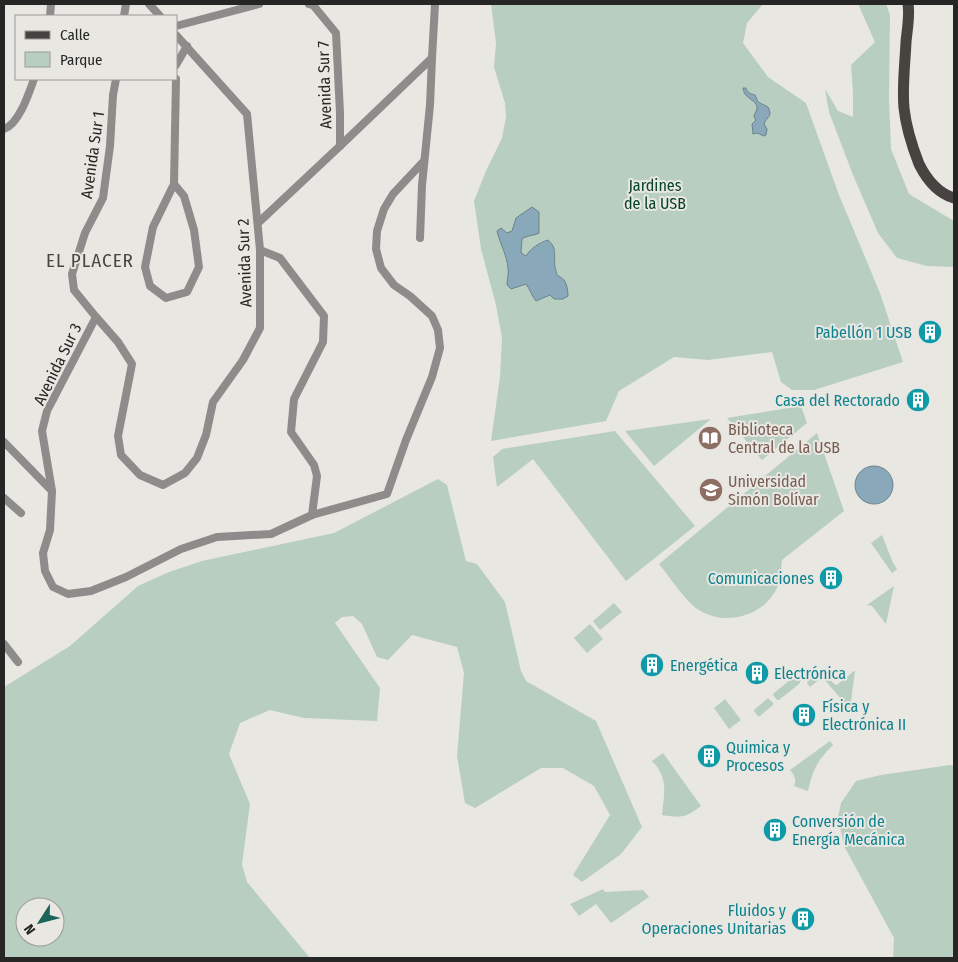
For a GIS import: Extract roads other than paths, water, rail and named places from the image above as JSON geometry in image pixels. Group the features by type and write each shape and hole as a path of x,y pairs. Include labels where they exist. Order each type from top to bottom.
{"main road":[{"path":"908,4 904,106 907,127 917,158 926,177 937,189 954,198"}],"street":[{"path":"149,4 159,15"},
{"path":"178,25 259,4"},
{"name":"Avenida Sur 7","path":"309,4 313,5 336,33 340,146"},
{"path":"420,238 422,185 430,105 434,4"},
{"name":"Avenida Sur 2","path":"163,485 185,472 197,458 206,435 213,402 243,360 260,328 260,250 247,114 178,36"},
{"path":"178,62 187,46"},
{"path":"258,223 432,58"},
{"path":"4,129 9,128 24,107 34,80"},
{"name":"Avenida Sur 1","path":"116,80 103,198 85,233 72,274 74,290 118,342 132,364 118,436 121,455 140,475 163,485"},
{"path":"174,184 184,196 194,230 199,267 187,292 166,298 150,286 145,267 153,227 174,184 176,80"},
{"path":"260,250 280,258 324,316 323,342 294,399 291,432 314,464 317,476 312,515 387,494 406,440 432,378 440,348 438,330 432,316 410,296 394,285 381,268 376,249 377,231 384,209 393,194 424,161"},
{"name":"Avenida Sur 3","path":"96,317 47,411 42,431 52,491 50,530 43,553 45,572 53,587 68,594 91,591 126,577 181,549 217,537 270,534 312,515"},
{"path":"4,442 52,491"},
{"path":"4,498 21,513"},
{"path":"4,644 18,662"}],"water":[{"path":"743,88 746,88 749,93 755,95 758,102 768,107 770,115 764,124 767,129 764,136 757,133 753,134 752,124 756,120 754,117 757,107 744,93"},
{"path":"532,207 539,212 539,233 522,239 521,253 526,256 541,243 548,240 551,243 554,251 556,273 566,283 568,296 563,299 554,299 550,295 536,301 526,284 511,289 507,285 507,263 497,231 501,228 507,233 512,231 516,218"},
{"path":"874,466 887,472 893,485 887,498 874,504 861,498 855,485 861,472"}],"place":[{"name":"Pabellón 1 USB","path":"930,332"},
{"name":"Casa del Rectorado","path":"918,400"},
{"name":"Biblioteca Central de la USB","path":"710,438"},
{"name":"Universidad Simón Bolívar","path":"711,490"},
{"name":"Comunicaciones","path":"831,578"},
{"name":"Energética","path":"652,665"},
{"name":"Electrónica","path":"757,673"},
{"name":"Física y Electrónica II","path":"804,715"},
{"name":"Quimica y Procesos","path":"709,756"},
{"name":"Conversión de Energía Mecánica","path":"775,830"},
{"name":"Fluidos y Operaciones Unitarias","path":"803,919"}],"district":[{"name":"EL PLACER","path":"90,260"}],"park label":[{"name":"Jardines de la USB","path":"655,194"}]}
